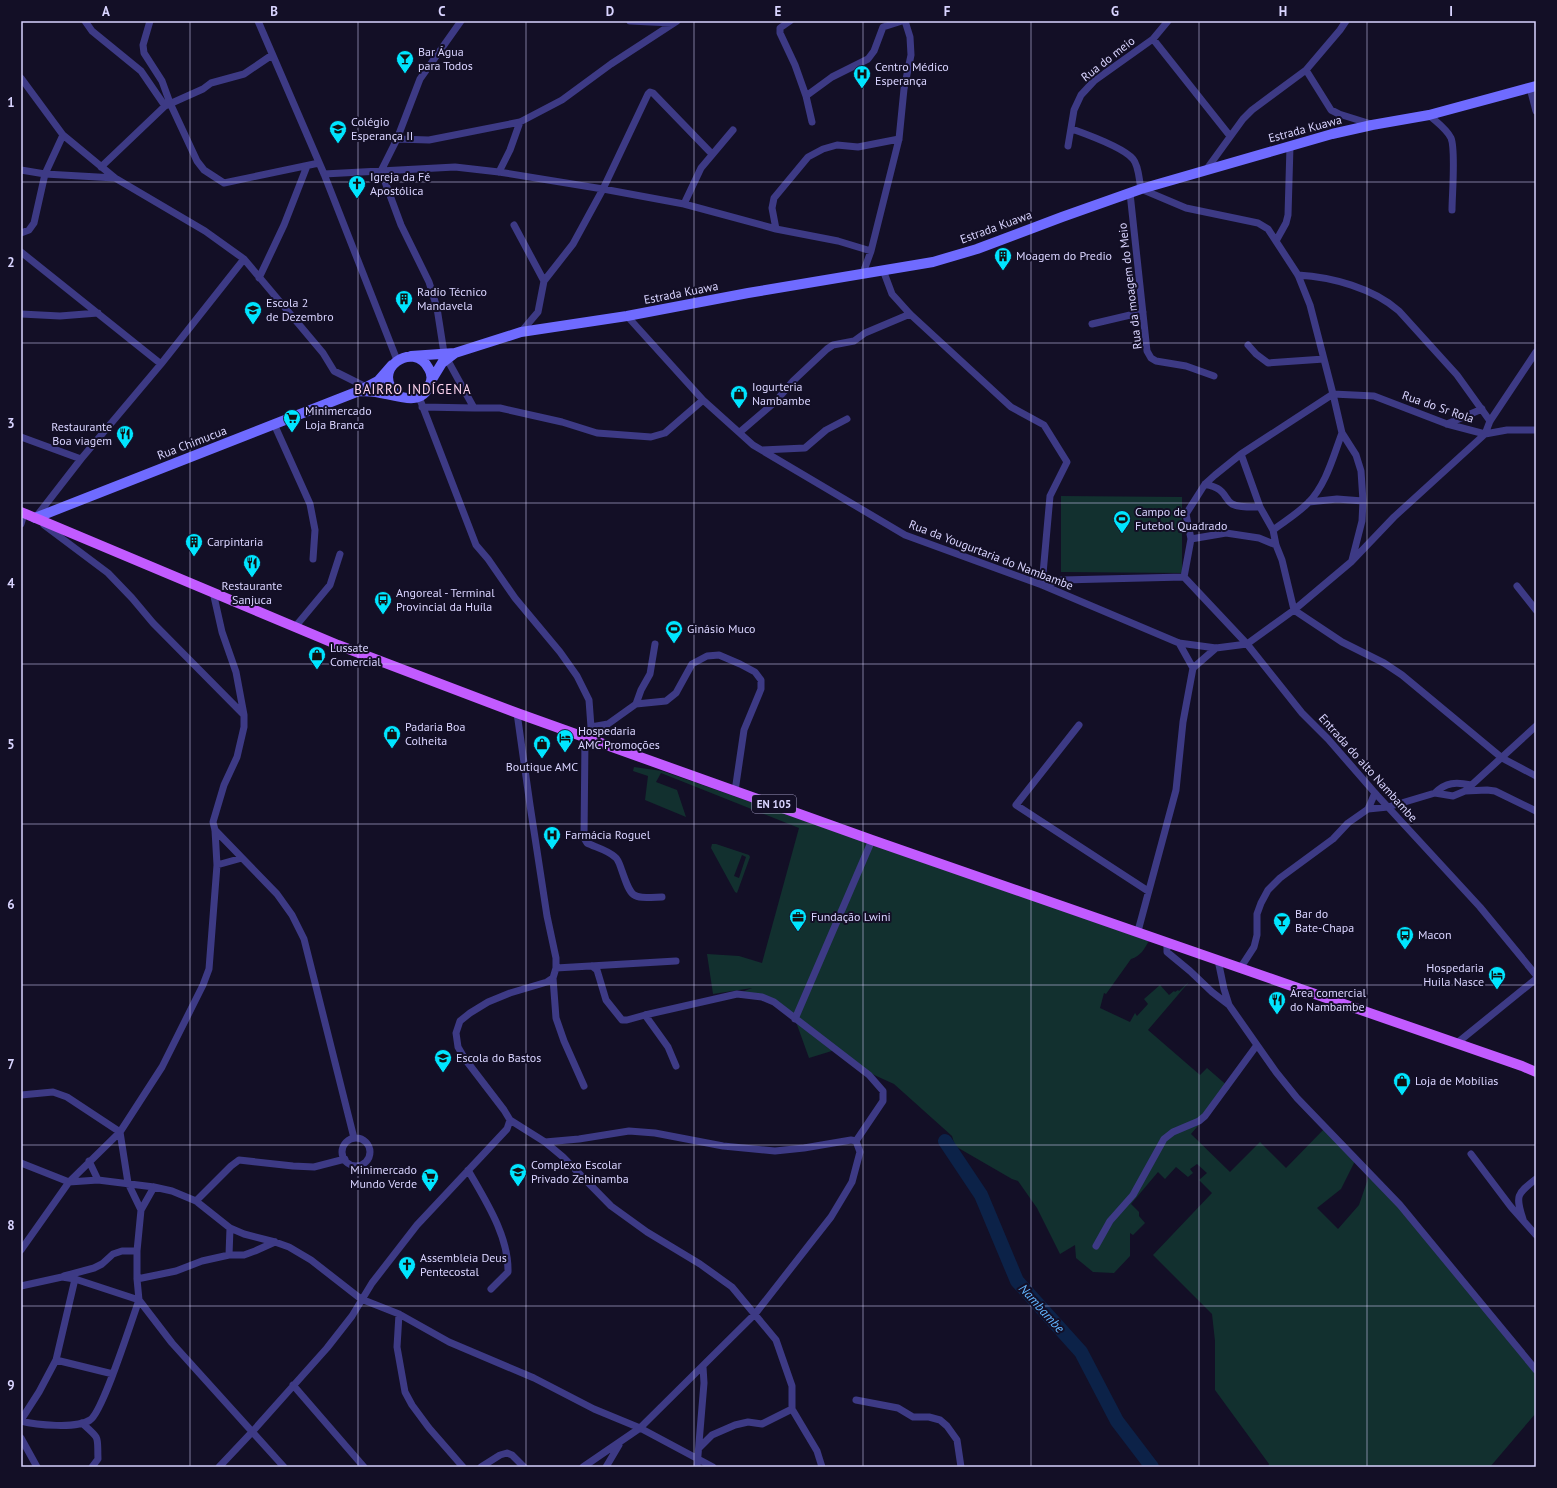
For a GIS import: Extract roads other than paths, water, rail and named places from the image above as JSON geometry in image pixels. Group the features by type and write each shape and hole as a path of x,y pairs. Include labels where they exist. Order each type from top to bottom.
{"main road":[{"name":"EN 105","path":"22,517 35,518 338,645 517,714 872,840 1138,931 1536,1072"}],"street":[{"path":"85,21 92,31 141,71 167,104 197,161 204,170 224,183 319,163"},
{"path":"150,21 143,49 162,81 167,104"},
{"path":"258,21 324,174 395,362"},
{"path":"461,21 420,79 397,139 381,171 401,225 429,282 438,308 449,355 474,408"},
{"path":"630,21 674,22"},
{"path":"790,21 780,28 780,32 795,65 806,96 812,122"},
{"path":"806,96 832,77 868,59 874,51 883,27 904,21 910,37 910,55 904,90 899,139 871,251 863,273"},
{"name":"Rua do meio","path":"1068,146 1074,110 1081,95 1094,81 1153,39 1168,21"},
{"path":"1206,170 1243,119 1252,110 1306,70 1346,21"},
{"path":"397,139 429,140 520,122 562,100 611,64 674,22"},
{"path":"1153,39 1230,136"},
{"path":"101,167 167,104 204,89 211,84 244,74 272,55"},
{"path":"1306,70 1331,110 1372,125"},
{"path":"21,78 62,135 101,167 115,178 205,231 244,259 323,353 334,371 362,389"},
{"path":"1533,87 1536,111"},
{"name":"Estrada Kuawa","path":"449,355 521,332 627,316 748,293 933,262 977,250 1062,217 1141,189 1206,170 1372,125 1429,115 1533,87"},
{"path":"521,332 538,312 544,280 572,244 602,189 650,92 712,154"},
{"path":"1429,115 1446,130 1451,139 1453,154 1452,210"},
{"path":"499,172 510,150 520,122"},
{"path":"1072,129 1118,149 1134,159 1141,189 1186,208 1258,223 1268,229 1298,275 1310,305 1342,434 1356,455 1361,471 1363,501 1362,521 1352,562"},
{"path":"684,204 701,168 732,130"},
{"path":"21,233 29,230 34,223 45,174 62,135"},
{"path":"776,229 772,208 774,198 808,157 823,149 837,146 858,147 899,139"},
{"path":"1276,241 1288,216 1290,146"},
{"path":"259,278 284,225 308,166"},
{"path":"324,174 455,167 499,172 684,204 776,229 838,241 871,251"},
{"path":"21,170 45,174 115,178"},
{"name":"Rua da moagem do Meio","path":"1130,193 1147,351 1150,358 1156,362 1186,366 1214,376"},
{"path":"514,225 544,280"},
{"path":"21,252 161,364"},
{"path":"244,259 161,364 81,459 35,518 108,572 153,623 244,715"},
{"path":"883,270 892,294 910,314 1011,407 1044,425 1067,462 1050,496 1042,585 1062,580 1184,577 1191,539 1186,514 1205,484 1241,454 1333,394"},
{"path":"1298,275 1316,276 1347,284 1390,303 1457,375 1490,421"},
{"path":"1092,324 1143,312"},
{"path":"21,314 60,316 98,313"},
{"path":"740,432 776,401 793,381 826,349 833,345 854,340 865,333 910,314"},
{"name":"Rua da Yougurtaria do Nambambe","path":"627,316 703,400 753,445 905,535 1042,585 1179,643 1216,648 1247,644"},
{"path":"1248,345 1256,354 1268,363 1324,359"},
{"path":"1247,644 1294,610 1352,562 1394,517 1485,434 1490,421 1536,352"},
{"path":"398,396 393,392 388,378 389,371 395,362 404,357 411,356 449,355"},
{"path":"449,355 442,363 431,381 429,388 421,402 476,545 488,559 515,598 560,652 577,676 589,700 591,727 596,742"},
{"path":"411,356 424,362 431,374 431,381"},
{"name":"Rua Chimucua","path":"35,518 362,389 378,381 395,362"},
{"name":"Rua Chimucua","path":"362,389 421,402"},
{"name":"Rua do Sr Rola","path":"1333,394 1374,396 1448,424 1485,434 1507,430 1536,430"},
{"path":"421,402 474,408 500,408 562,422 597,433 651,437 665,433 703,400"},
{"path":"1448,424 1482,409"},
{"path":"762,450 805,448 826,430 847,419"},
{"path":"274,424 310,504 315,530 313,559"},
{"path":"1273,530 1297,513 1309,502 1319,488 1329,469 1342,434"},
{"path":"21,437 81,459"},
{"path":"1241,454 1260,507 1273,530 1294,610 1342,642 1384,663 1402,675 1502,758 1536,776"},
{"path":"1205,484 1216,487 1233,504 1240,506 1260,507"},
{"path":"1309,502 1337,499 1363,501"},
{"path":"1191,539 1226,533 1259,538 1276,545"},
{"path":"295,627 330,585 340,554"},
{"name":"Entrada do alto Nambambe","path":"1184,577 1247,644 1295,705 1328,739 1375,793 1480,907 1536,975"},
{"path":"1517,586 1536,610"},
{"path":"21,1250 69,1182 120,1132 162,1067 203,985 209,969 216,865 215,830 213,822 224,785 237,757 244,727 244,715 236,672 222,632 212,592"},
{"path":"1179,643 1193,668"},
{"path":"636,704 641,690 650,674 655,644"},
{"path":"1138,931 1176,790 1183,722 1193,668 1216,648"},
{"path":"591,727 608,724 636,704 666,701 676,692 692,664 707,656 719,655 755,672 761,680 761,689 744,730 735,791"},
{"path":"517,714 547,916 556,958 556,968 553,978 556,1018 564,1041 584,1086"},
{"path":"1079,725 1016,805 1148,891"},
{"path":"1466,791 1536,726"},
{"path":"585,738 584,838 587,843 616,857 629,890 634,896 639,898 662,897"},
{"path":"1240,967 1254,947 1257,935 1257,914 1268,890 1280,878 1333,839 1348,823 1368,809 1388,807 1435,793 1446,784 1452,783 1472,785"},
{"path":"1435,793 1453,796 1466,791 1495,791 1536,811"},
{"path":"1368,809 1375,793"},
{"path":"215,830 277,894 292,915 304,939 354,1138"},
{"path":"795,1019 872,840"},
{"path":"216,865 242,858"},
{"path":"1167,942 1168,952 1212,992 1229,1005 1276,1072 1297,1098 1400,1204 1536,1370"},
{"path":"1218,960 1229,1005"},
{"path":"556,968 676,961"},
{"path":"592,966 598,970 606,1000 622,1020 737,994 762,997 774,1002 869,1075 883,1091 883,1102 856,1141"},
{"path":"553,978 547,982 510,993 488,1002 470,1013 460,1022 456,1033 458,1047 465,1059 510,1120 545,1142 563,1157 611,1206 647,1232 700,1264 732,1287 776,1340 792,1386 792,1409 817,1451 822,1467"},
{"path":"1457,1043 1536,979"},
{"path":"645,1015 668,1047 676,1066"},
{"path":"1096,1246 1110,1221 1133,1194 1164,1139 1173,1132 1199,1121 1205,1116 1257,1045"},
{"path":"21,1095 53,1092 67,1097 120,1132 128,1183 141,1210"},
{"path":"218,1467 253,1431 327,1348 352,1316 361,1299 417,1225 507,1129 510,1120"},
{"path":"545,1142 579,1139 630,1131 656,1133 723,1146 775,1151 851,1140 856,1141"},
{"path":"354,1138 359,1138 367,1142 370,1151 368,1160 361,1165 352,1164 345,1159 343,1150 346,1142 354,1138"},
{"path":"583,1467 640,1428 755,1314 831,1217 852,1182 860,1152 856,1141"},
{"path":"1471,1154 1524,1222 1536,1235"},
{"path":"196,1201 239,1160 314,1167 345,1159"},
{"path":"89,1161 98,1180"},
{"path":"21,1163 69,1182 98,1180 128,1183 172,1191 196,1201 230,1228 244,1234 289,1247 311,1260 361,1299 399,1314 449,1342 534,1378 594,1409 640,1428 713,1467"},
{"path":"468,1170 490,1209 505,1246 508,1260 508,1272 490,1289"},
{"path":"1524,1222 1518,1203 1521,1191 1536,1179"},
{"path":"75,1279 56,1360 39,1392 21,1420 34,1424 55,1425 82,1423 91,1420 97,1412 113,1374 139,1300 136,1251 141,1210 154,1187"},
{"path":"228,1255 230,1228"},
{"path":"137,1278 176,1271 202,1261 228,1255 249,1253 275,1242"},
{"path":"21,1286 94,1268 102,1264 114,1254 122,1251 136,1251"},
{"path":"62,1277 75,1279 139,1300 172,1343 284,1467"},
{"path":"399,1314 397,1347 405,1392 412,1405 429,1428 462,1467"},
{"path":"56,1360 113,1374"},
{"path":"697,1467 704,1383 703,1366"},
{"path":"293,1385 364,1467"},
{"path":"856,1400 898,1408 913,1417 929,1417 940,1420 947,1426 957,1440 961,1467"},
{"path":"700,1436 712,1435 741,1423 748,1422 762,1424 792,1409"},
{"path":"82,1423 96,1435 99,1441 98,1459 92,1467"},
{"path":"699,1448 712,1435"},
{"path":"21,1438 37,1467"},
{"path":"606,1467 620,1443"},
{"path":"481,1467 500,1455 507,1453 512,1455 524,1467"}],"waterway":[{"name":"Nambambe","path":"945,1141 981,1195 1017,1281 1081,1352 1117,1421 1152,1467"}],"place":[{"name":"Bar Água para Todos","path":"405,74"},
{"name":"Centro Médico Esperança","path":"862,89"},
{"name":"Colégio Esperança II","path":"338,144"},
{"name":"Igreja da Fé Apostólica","path":"357,199"},
{"name":"Moagem do Predio","path":"1003,271"},
{"name":"Radio Técnico Mandavela","path":"404,314"},
{"name":"Escola 2 de Dezembro","path":"253,325"},
{"name":"Iogurteria Nambambe","path":"739,409"},
{"name":"Minimercado Loja Branca","path":"292,433"},
{"name":"Restaurante Boa viagem","path":"125,449"},
{"name":"Campo de Futebol Quadrado","path":"1122,534"},
{"name":"Carpintaria","path":"194,557"},
{"name":"Restaurante Sanjuca","path":"252,578"},
{"name":"Angoreal - Terminal Provincial da Huíla","path":"383,615"},
{"name":"Ginásio Muco","path":"674,644"},
{"name":"Lussate Comercial","path":"317,670"},
{"name":"Padaria Boa Colheita","path":"392,749"},
{"name":"Hospedaria AMC Promoções","path":"565,753"},
{"name":"Boutique AMC","path":"542,759"},
{"name":"Farmácia Roguel","path":"552,850"},
{"name":"Fundação Lwini","path":"798,932"},
{"name":"Bar do Bate-Chapa","path":"1282,936"},
{"name":"Macon","path":"1405,950"},
{"name":"Hospedaria Huila Nasce","path":"1497,990"},
{"name":"Área comercial do Nambambe","path":"1277,1015"},
{"name":"Escola do Bastos","path":"443,1073"},
{"name":"Loja de Mobílias","path":"1402,1096"},
{"name":"Complexo Escolar Privado Zehinamba","path":"518,1187"},
{"name":"Minimercado Mundo Verde","path":"430,1192"},
{"name":"Assembleia Deus Pentecostal","path":"407,1280"}],"district":[{"name":"BAIRRO INDÍGENA","path":"413,389"}]}
